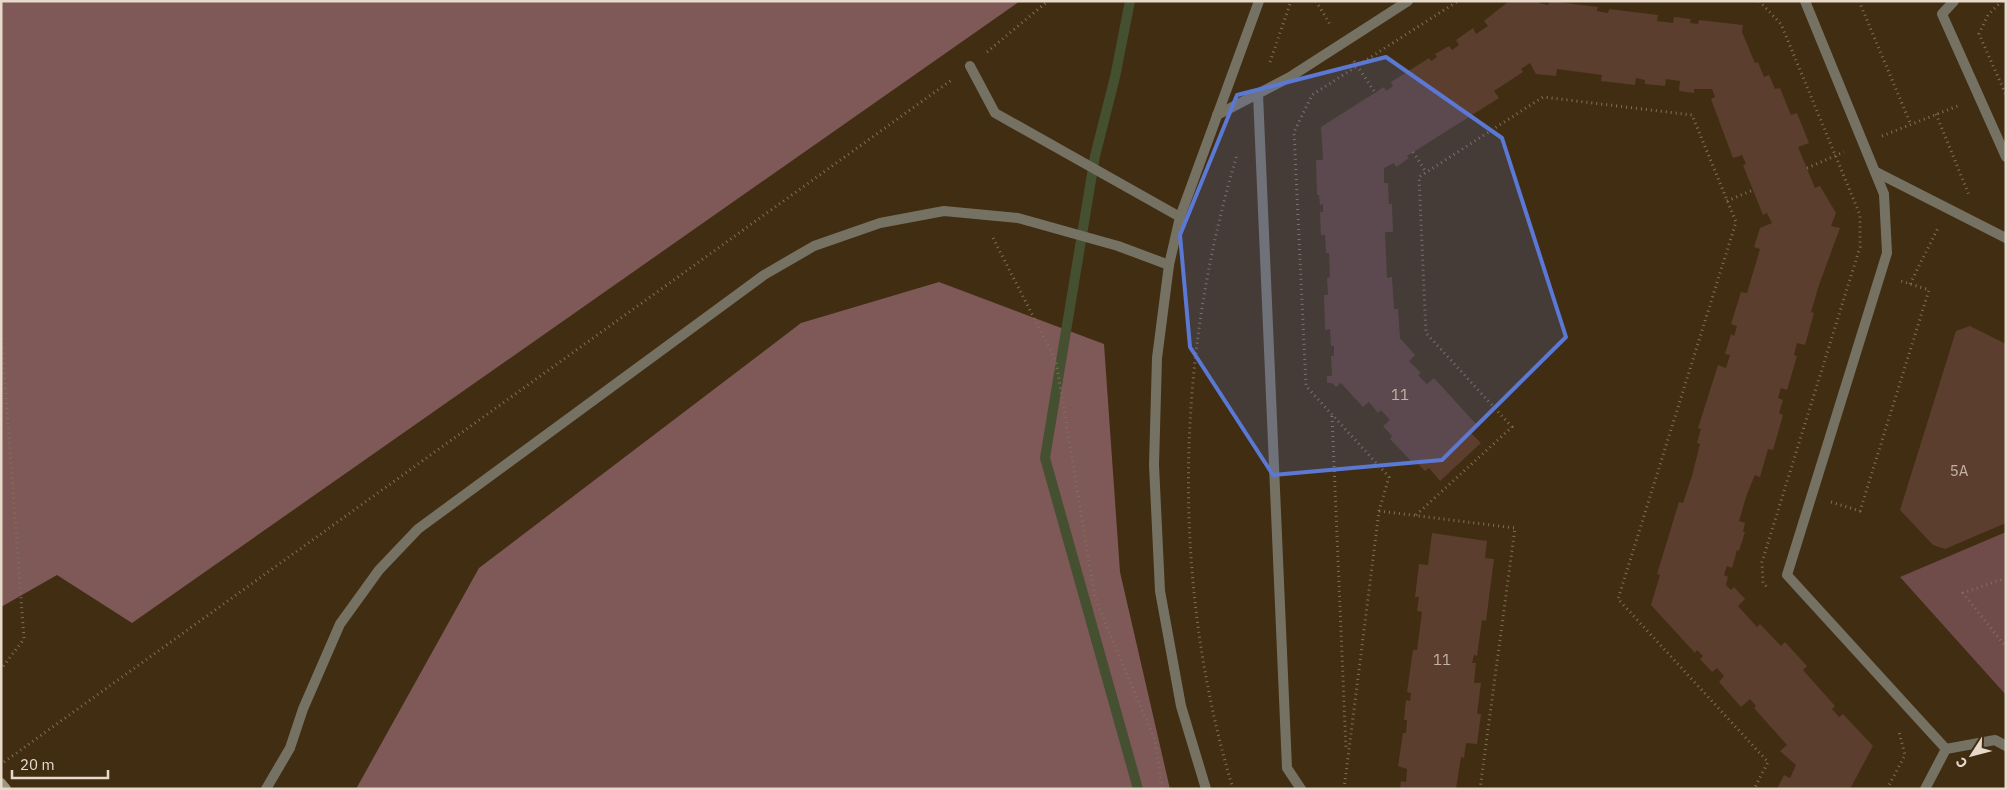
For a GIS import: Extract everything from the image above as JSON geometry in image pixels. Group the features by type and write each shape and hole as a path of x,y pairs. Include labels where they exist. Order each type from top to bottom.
{"street":[{"path":"1206,789 1181,706 1160,591 1154,465 1156,358 1169,265 1180,217 1259,1"},
{"path":"1217,115 1290,77 1408,1"},
{"path":"1804,1 1884,194 1888,252 1787,576 1946,749"},
{"path":"1954,1 1942,14 2006,157"},
{"path":"970,66 995,113 1180,217"},
{"path":"1258,94 1287,768 1301,789"},
{"path":"1876,172 2006,238"},
{"path":"266,789 290,748 303,709 340,624 379,570 418,529 764,275 814,246 880,223 944,211 1018,218 1118,246 1169,265"},
{"path":"1946,749 1995,740 2006,746"},
{"path":"1925,789 1946,749"},
{"path":"1,782 6,789"}],"path":[{"path":"1,764 970,66 1048,1"},
{"path":"1258,94 1291,1"},
{"path":"1344,789 1346,760 1379,511 1389,477 1306,386 1294,132 1312,96 1458,1"},
{"path":"1758,1 1781,24 1860,215 1860,247 1762,562 1763,583"},
{"path":"1859,1 1911,125"},
{"path":"2002,1 1988,15 1979,34 2006,95"},
{"path":"1807,168 2002,87"},
{"path":"1416,516 1512,427 1426,334 1419,177 1543,97 1692,115 1736,222 1618,600 1768,762 1754,789"},
{"path":"1936,114 1982,226"},
{"path":"1233,789 1210,695 1198,624 1191,557 1188,489 1191,412 1205,288 1219,222 1240,148"},
{"path":"1413,152 1426,172"},
{"path":"1727,201 1753,190"},
{"path":"1910,284 1948,209"},
{"path":"981,215 1056,361 1095,598 1155,741 1162,789"},
{"path":"1812,496 1860,511 1929,290 1854,267"},
{"path":"1,328 24,639 1,670"},
{"path":"1332,415 1346,760"},
{"path":"1379,511 1515,528 1480,789"},
{"path":"2006,578 1963,593 2006,647"},
{"path":"1887,789 1905,755 1898,729"}],"highlighted area":[{"path":"1386,57 1502,138 1566,337 1442,460 1273,475 1190,347 1180,235 1237,95"}],"shaded area":[{"path":"1,1 1020,1 132,623 57,575 1,607"},
{"path":"939,282 1104,344 1120,572 1170,789 356,789 479,568 801,323"},
{"path":"2006,532 2006,695 1900,577"}],"building":[{"path":"1509,1 1540,1 1539,3 1548,5 1550,1 1598,7 1597,11 1608,13 1609,9 1658,15 1657,21 1673,23 1674,17 1691,19 1690,23 1698,24 1699,20 1743,25 1742,32 1755,63 1758,62 1764,77 1769,75 1775,89 1780,88 1791,115 1797,113 1809,143 1798,147 1815,188 1820,186 1836,213 1831,226 1840,228 1819,285 1811,312 1814,313 1805,345 1797,343 1794,355 1797,356 1787,390 1781,388 1778,398 1783,400 1779,413 1783,415 1773,450 1768,449 1760,477 1755,475 1747,494 1739,521 1745,523 1743,532 1745,532 1732,568 1727,566 1724,575 1728,577 1726,585 1731,590 1734,587 1745,599 1738,606 1757,627 1760,624 1781,646 1785,642 1807,666 1803,670 1835,706 1832,709 1839,717 1843,714 1873,746 1850,789 1777,789 1784,775 1790,778 1796,765 1780,751 1787,745 1754,708 1756,706 1750,699 1741,707 1719,682 1724,676 1717,668 1712,672 1700,659 1703,656 1697,650 1695,653 1651,605 1660,575 1657,574 1679,502 1683,503 1692,476 1700,444 1697,443 1701,429 1698,428 1718,365 1726,368 1730,355 1725,354 1731,334 1734,336 1737,326 1731,324 1741,292 1747,293 1760,249 1754,247 1760,228 1772,223 1767,213 1763,215 1743,165 1746,164 1742,155 1733,158 1711,99 1715,97 1712,89 1694,89 1694,93 1679,91 1680,81 1666,79 1665,86 1645,84 1645,80 1636,78 1635,85 1601,81 1602,75 1557,69 1556,76 1536,74 1530,63 1521,69 1523,72 1494,91 1499,98 1407,156 1409,158 1396,167 1394,163 1384,168 1384,183 1388,183 1389,204 1392,204 1393,232 1385,232 1387,278 1392,277 1394,309 1398,309 1400,338 1415,355 1409,361 1421,373 1418,375 1427,384 1434,378 1476,424 1469,431 1481,443 1440,481 1429,468 1425,471 1415,461 1413,463 1390,439 1392,436 1383,426 1390,420 1381,410 1378,413 1369,402 1363,407 1341,383 1336,387 1332,383 1327,383 1327,376 1332,376 1331,356 1334,356 1334,346 1331,346 1330,329 1325,330 1324,295 1328,295 1327,278 1330,277 1329,253 1326,253 1325,235 1321,235 1320,212 1323,212 1323,204 1320,205 1319,195 1317,195 1316,160 1323,160 1321,127 1384,87 1386,91 1393,86 1391,82 1429,58 1431,61 1437,57 1435,54 1449,46 1452,50 1459,45 1456,40 1473,28 1476,34 1488,26 1484,21"},
{"path":"1970,326 2006,344 2006,523 1945,549 1933,545 1900,510 1956,331"},
{"path":"1432,533 1487,541 1485,558 1494,559 1486,621 1482,620 1477,656 1474,655 1472,663 1476,663 1474,683 1481,683 1477,714 1481,714 1477,744 1466,743 1464,758 1461,757 1456,789 1400,789 1401,781 1406,782 1407,769 1398,766 1403,733 1406,733 1407,720 1404,720 1406,700 1410,701 1411,693 1407,692 1413,650 1417,650 1422,612 1417,611 1419,597 1415,597 1419,564 1428,565"}],"waterway":[{"path":"1130,1 1115,77 1095,156 1045,458 1138,789"}]}
